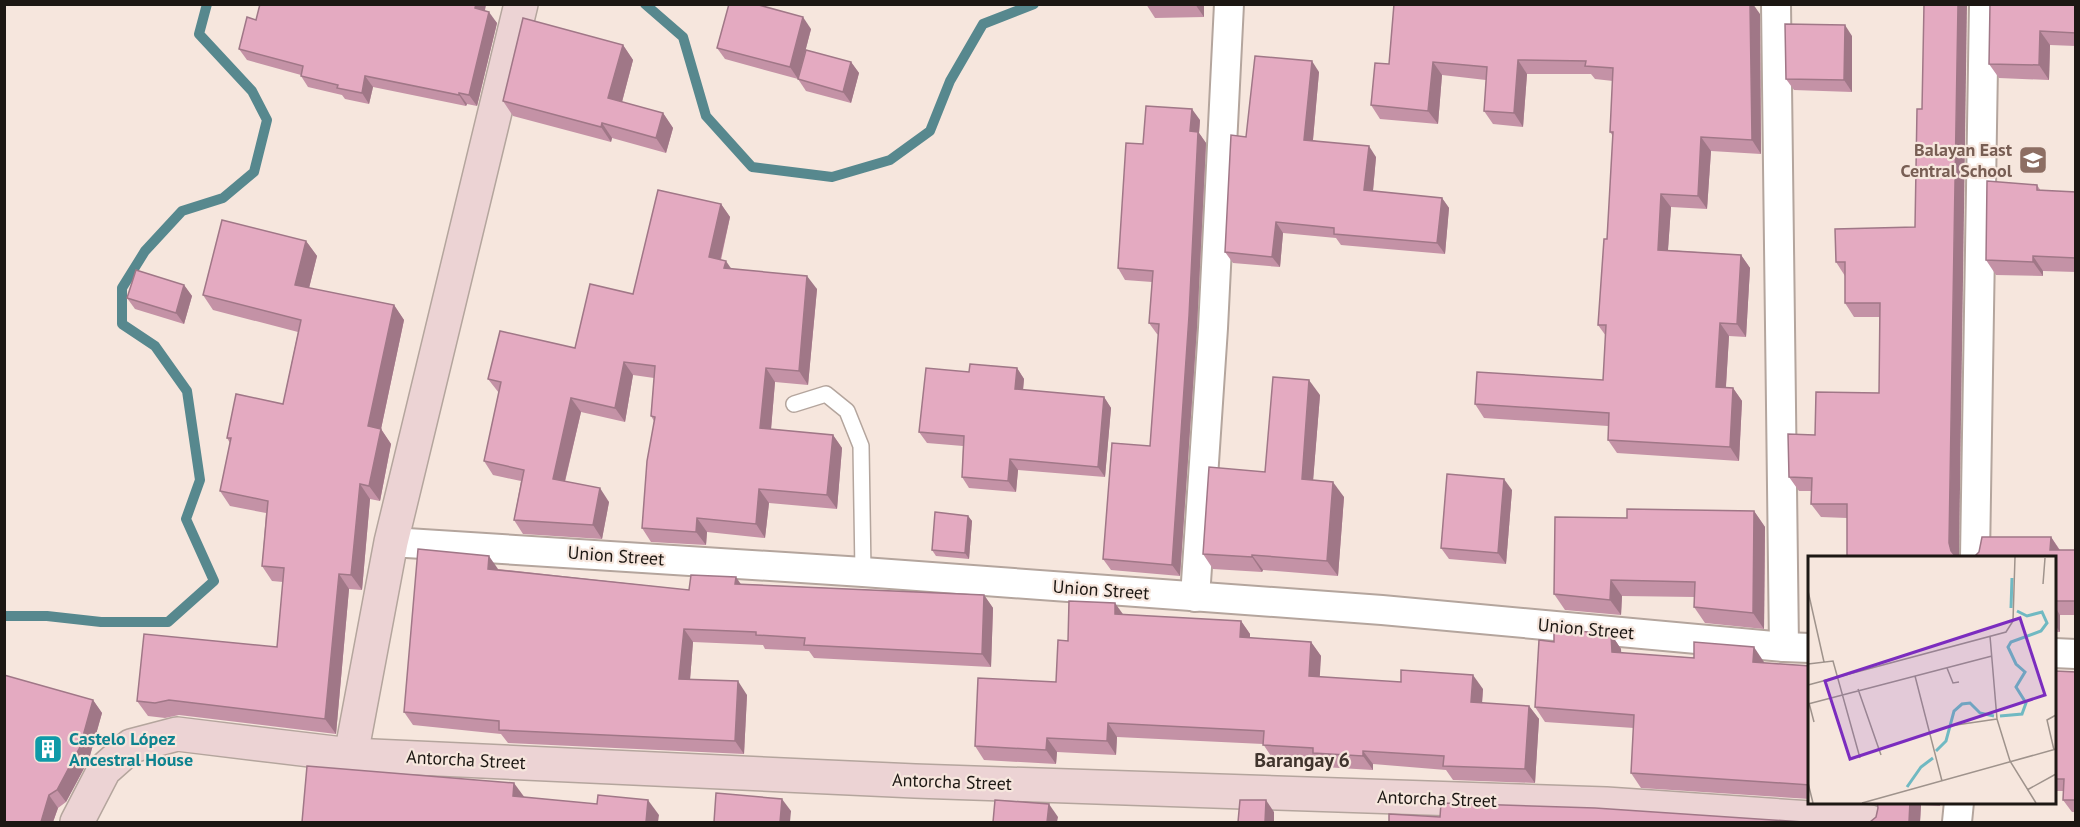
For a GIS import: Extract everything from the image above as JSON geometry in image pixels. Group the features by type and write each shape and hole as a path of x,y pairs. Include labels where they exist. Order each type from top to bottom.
{"main road":[{"path":"351,755 391,542 521,4"},
{"name":"Antorcha Street","path":"77,822 104,770 131,746 177,734 351,755 915,781 1606,804 1870,822"}],"street":[{"path":"1195,597 1214,328 1229,4"},
{"path":"1776,4 1797,647"},
{"path":"1975,556 1984,4"},
{"name":"Union Street","path":"391,542 863,572 1383,610 1797,647"},
{"path":"2056,653 2076,654"},
{"path":"1957,822 1959,803"}],"lane":[{"path":"794,404 826,394 847,411 861,446 863,572"}],"building":[{"path":"260,4 476,4 475,8 489,12 469,95 365,76 362,93 337,88 338,85 301,76 303,66 239,49 247,17 256,20"},
{"path":"729,4 755,4 803,17 790,67 717,48"},
{"path":"1394,4 1750,4 1752,140 1701,137 1698,196 1661,194 1658,250 1741,255 1737,324 1720,323 1716,387 1733,388 1730,447 1608,440 1609,413 1475,404 1477,372 1603,380 1606,325 1598,325 1604,239 1607,239 1613,132 1610,132 1613,68 1585,66 1586,61 1518,60 1514,113 1484,111 1487,67 1433,62 1428,111 1371,105 1375,63 1389,64"},
{"path":"1924,4 1958,4 1949,543 1955,556 1847,556 1847,504 1811,504 1812,478 1789,477 1788,434 1815,435 1816,392 1879,393 1880,303 1845,303 1845,262 1836,262 1835,229 1915,227 1917,109 1922,109"},
{"path":"1990,4 2076,4 2076,33 2040,31 2039,65 1989,64"},
{"path":"523,18 623,45 608,98 663,113 656,138 602,123 601,127 503,101"},
{"path":"1785,24 1845,25 1844,80 1786,79"},
{"path":"806,50 851,62 843,92 798,79"},
{"path":"1255,56 1312,61 1304,140 1369,146 1364,190 1442,198 1437,243 1334,234 1334,228 1276,222 1272,257 1225,252 1231,135 1246,137"},
{"path":"1146,106 1192,109 1190,131 1198,132 1189,316 1172,565 1103,559 1112,443 1150,446 1159,324 1149,323 1153,271 1118,268 1126,143 1143,144"},
{"path":"1987,181 2037,185 2037,190 2076,192 2076,258 2033,256 2033,262 1986,260"},
{"path":"658,190 721,204 709,257 726,261 724,268 807,276 799,371 766,368 760,428 833,435 827,495 759,489 756,524 697,518 696,532 642,528 647,461 655,417 651,416 655,366 624,362 615,408 571,398 553,479 600,488 593,525 514,520 524,470 484,461 501,382 488,379 500,331 575,348 590,284 633,294"},
{"path":"222,220 306,241 295,285 394,305 368,426 381,429 369,486 360,484 351,575 339,574 325,719 169,700 155,703 137,701 144,634 277,647 284,568 262,566 268,501 220,491 231,438 227,438 236,394 283,404 301,320 203,295"},
{"path":"136,270 184,285 176,313 127,298"},
{"path":"970,364 1017,368 1015,389 1104,397 1098,467 1010,459 1008,481 962,477 964,436 919,432 926,368 969,372"},
{"path":"1273,377 1309,380 1302,479 1333,482 1327,561 1203,554 1209,467 1265,472"},
{"path":"1447,474 1504,479 1498,553 1441,548"},
{"path":"1627,509 1754,511 1753,613 1694,607 1695,582 1611,580 1610,600 1554,594 1555,517 1627,518"},
{"path":"935,512 968,516 965,553 932,550"},
{"path":"1982,537 2051,537 2050,550 2076,550 2076,601 2056,601 2056,556 1975,556 1979,552"},
{"path":"418,549 489,556 488,569 689,590 691,575 736,577 735,584 984,595 982,654 804,645 805,638 756,635 756,632 684,629 679,679 738,681 735,741 499,730 499,721 404,712"},
{"path":"1069,601 1115,603 1115,614 1241,621 1240,637 1311,642 1309,676 1401,682 1401,670 1473,675 1471,702 1529,706 1525,769 1443,766 1444,756 1363,751 1363,756 1313,753 1313,748 1263,745 1264,731 1108,723 1107,741 1047,738 1046,750 975,746 978,678 1056,682 1058,640 1068,641"},
{"path":"1554,629 1611,634 1612,652 1694,658 1694,642 1754,647 1753,662 1808,666 1808,785 1631,773 1634,715 1535,707 1539,640 1554,642"},
{"path":"2056,671 2076,672 2076,800 2063,800 2064,779 2056,779"},
{"name":"Castelo López Ancestral House","path":"4,675 93,700 80,747 57,790 49,795 41,822 4,822"},
{"path":"307,766 514,783 513,796 597,804 598,795 648,800 646,822 302,822"},
{"path":"716,793 782,799 780,822 714,822"},
{"path":"995,800 1049,804 1047,822 993,822"},
{"path":"1240,800 1266,800 1265,822 1238,822"},
{"path":"1441,803 1595,808 1804,822 1389,822 1389,814 1440,817"},
{"path":"1877,803 1910,803 1909,822 1870,822 1876,817"}],"waterway":[{"path":"4,616 47,616 101,622 168,622 214,581 186,519 200,480 187,391 155,346 122,324 122,288 145,251 182,211 223,198 254,172 267,120 252,91 199,34 207,4"},
{"path":"645,4 683,37 706,116 752,167 832,177 890,160 930,131 950,81 983,24 1034,4"}],"place":[{"name":"Balayan East Central School","path":"2033,160"},
{"name":"Castelo López Ancestral House","path":"48,749"}],"district":[{"name":"Barangay 6","path":"1302,760"}]}
